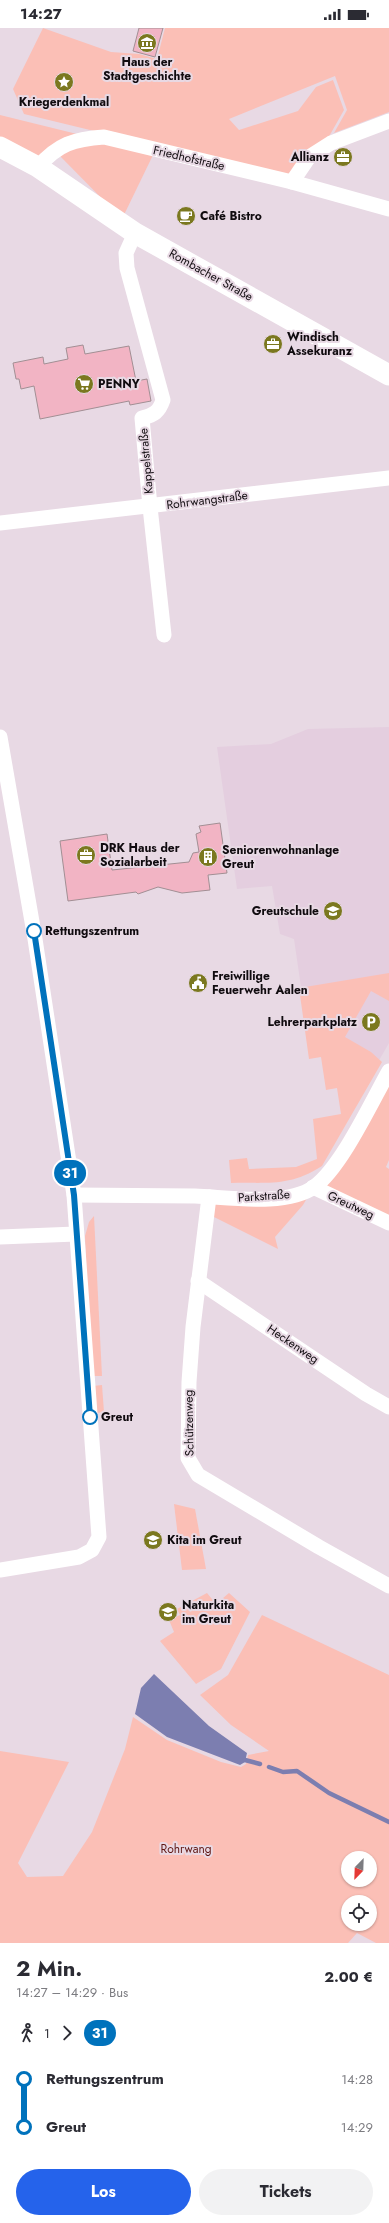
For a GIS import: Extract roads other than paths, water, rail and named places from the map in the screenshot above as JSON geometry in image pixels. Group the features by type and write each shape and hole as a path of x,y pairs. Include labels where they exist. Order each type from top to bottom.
{"main road":[{"path":"0,146 38,167"},
{"name":"Rombacher Straße","path":"38,167 135,233 389,374"}],"street":[{"path":"292,182 310,157 331,143 389,121"},
{"name":"Friedhofstraße","path":"38,167 49,155 66,144 82,138 104,137 292,182 389,209"},
{"name":"Kappelstraße","path":"135,233 126,253 127,268 163,400 160,409 157,412 142,418 164,635"},
{"name":"Rohrwangstraße","path":"0,523 150,507 389,478"},
{"path":"0,737 36,939 74,1195 99,1537 97,1544 86,1554 0,1570"},
{"name":"Parkstraße","path":"74,1195 237,1198 281,1197 299,1194 314,1187 339,1160 389,1071"},
{"name":"Greutweg","path":"314,1187 389,1223"},
{"name":"Schützenweg","path":"209,1197 198,1281 189,1382 188,1458 198,1475 318,1547 389,1586"},
{"path":"0,1237 76,1234"},
{"name":"Heckenweg","path":"198,1281 366,1394 389,1407"}],"water":[{"path":"154,1674 209,1726 247,1753 245,1762 240,1765 167,1737 135,1714 141,1688"}],"waterway":[{"path":"245,1760 260,1764"},
{"path":"269,1767 283,1772 297,1771 329,1793 389,1822"}],"place":[{"name":"Haus der Stadtgeschichte","path":"147,43"},
{"name":"Kriegerdenkmal","path":"64,82"},
{"name":"Allianz","path":"343,157"},
{"name":"Café Bistro","path":"186,216"},
{"name":"Windisch Assekuranz","path":"273,344"},
{"name":"PENNY","path":"84,384"},
{"name":"DRK Haus der Sozialarbeit","path":"86,855"},
{"name":"Seniorenwohnanlage Greut","path":"208,857"},
{"name":"Greutschule","path":"333,911"},
{"name":"Rettungszentrum","path":"34,931"},
{"name":"Freiwillige Feuerwehr Aalen","path":"198,983"},
{"name":"Lehrerparkplatz","path":"371,1022"},
{"name":"Greut","path":"90,1417"},
{"name":"Kita im Greut","path":"153,1540"},
{"name":"Naturkita im Greut","path":"168,1612"}],"park label":[{"name":"Rohrwang","path":"186,1849"}]}
